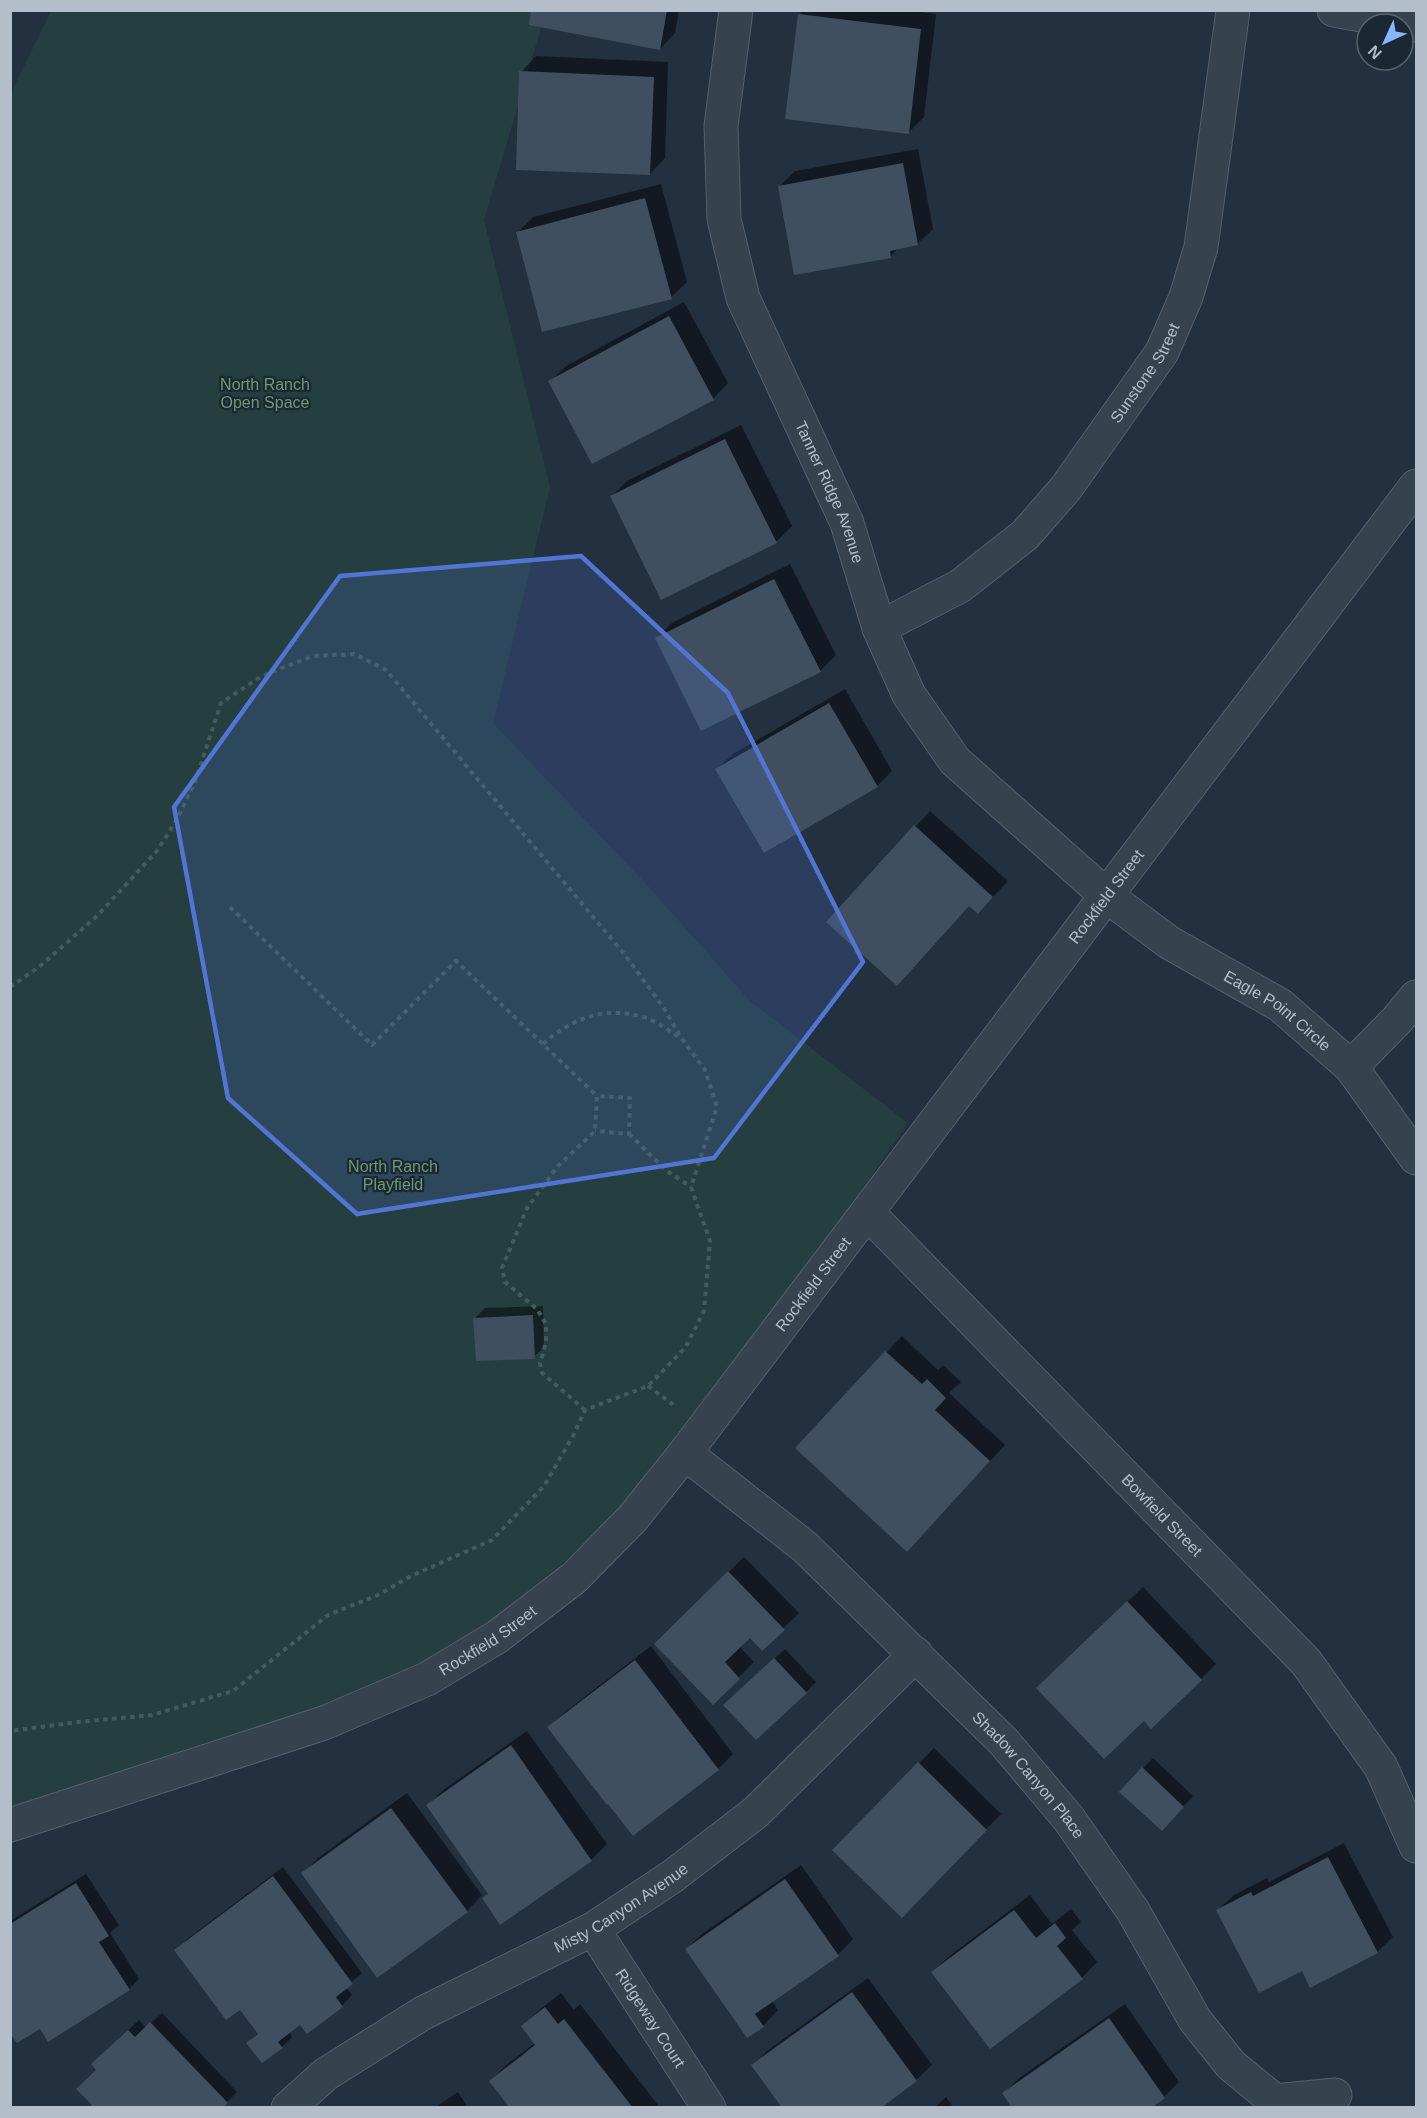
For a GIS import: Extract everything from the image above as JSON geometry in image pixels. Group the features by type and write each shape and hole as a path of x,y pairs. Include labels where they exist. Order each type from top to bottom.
{"street":[{"name":"Tanner Ridge Avenue","path":"736,10 721,126 724,219 743,298 847,524 879,628 909,695 955,760 1108,897"},
{"name":"Sunstone Street","path":"879,628 960,586 1025,535 1066,488 1162,352 1186,297 1201,247 1233,10"},
{"path":"1334,10 1416,24"},
{"name":"Rockfield Street","path":"10,1825 324,1723 427,1679 497,1637 574,1578 632,1519 685,1453 1108,897 1416,486"},
{"name":"Eagle Point Circle","path":"1108,897 1170,943 1280,1005 1351,1067 1416,1158"},
{"path":"1351,1067 1416,997"},
{"name":"Bowfield Street","path":"867,1212 1306,1662 1381,1767 1416,1846"},
{"name":"Shadow Canyon Place","path":"685,1453 805,1547 1004,1742 1070,1819 1133,1911 1195,2020 1231,2065 1275,2101 1335,2095"},
{"name":"Misty Canyon Avenue","path":"288,2108 326,2074 423,2013 593,1929 673,1876 756,1812 916,1654"},
{"name":"Ridgeway Court","path":"593,1929 709,2108"}],"path":[{"path":"10,987 39,967 97,916 157,850 177,819 195,782 220,703 262,676 313,656 354,654 386,669 625,955 705,1070 717,1107 691,1187"},
{"path":"230,907 372,1046 456,961 597,1096 630,1098 629,1134"},
{"path":"543,1044 559,1029 591,1015 622,1013 647,1018 682,1040"},
{"path":"585,1410 542,1372 540,1364 546,1342 546,1324 537,1309 505,1282 502,1268 527,1208 558,1166 595,1131 597,1096"},
{"path":"10,1731 152,1715 233,1691 328,1615 492,1540 544,1486 585,1410 648,1386 685,1348 704,1311 710,1241 691,1187 668,1170 629,1134 595,1131"}],"highlighted area":[{"path":"581,556 728,693 863,962 714,1158 357,1214 228,1098 174,807 340,576"}],"green space":[{"name":"North Ranch Playfield","path":"51,11 546,11 484,220 550,487 493,723 649,887 750,1001 908,1123 855,1200 673,1441 620,1507 561,1565 485,1625 414,1667 312,1711 10,1808 10,95"}],"building":[{"path":"531,10 667,10 660,50 529,25"},
{"path":"798,14 921,29 909,134 785,119"},
{"path":"519,71 654,77 650,175 516,170"},
{"path":"903,163 918,245 890,251 891,258 794,275 778,186"},
{"path":"645,198 672,299 542,332 516,232"},
{"path":"669,316 714,400 592,464 548,381"},
{"path":"725,439 777,543 661,600 610,496"},
{"path":"774,579 821,672 701,731 655,638"},
{"path":"829,703 878,787 764,853 715,769"},
{"path":"914,825 993,897 978,914 969,906 897,986 826,922"},
{"path":"533,1315 535,1359 476,1361 473,1318"},
{"path":"885,1351 922,1384 927,1379 946,1398 935,1410 990,1461 907,1552 795,1448"},
{"path":"728,1571 785,1630 762,1651 750,1638 725,1662 740,1679 713,1705 654,1644"},
{"path":"1127,1601 1202,1680 1151,1729 1144,1721 1104,1759 1036,1688"},
{"path":"774,1658 807,1693 756,1740 723,1705"},
{"path":"635,1660 719,1770 633,1836 547,1727"},
{"path":"511,1745 592,1861 500,1925 482,1898 488,1894 426,1805"},
{"path":"918,1762 987,1830 902,1918 832,1850"},
{"path":"1142,1767 1184,1807 1162,1831 1119,1792"},
{"path":"391,1808 468,1912 377,1978 301,1873"},
{"path":"1328,1857 1378,1953 1310,1988 1302,1971 1259,1993 1216,1910 1251,1892 1253,1896"},
{"path":"273,1876 353,1984 336,1997 343,2007 307,2034 300,2025 278,2042 283,2048 262,2063 246,2043 258,2034 240,2010 226,2020 174,1950"},
{"path":"785,1879 839,1956 755,2014 764,2027 747,2038 685,1949"},
{"path":"76,1883 109,1936 99,1942 130,1990 48,2042 40,2029 17,2043 10,2033 10,1924"},
{"path":"1014,1910 1036,1938 1055,1923 1066,1938 1057,1946 1083,1979 990,2049 931,1972"},
{"path":"852,1992 917,2081 881,2108 782,2108 751,2065"},
{"path":"545,2007 558,2024 564,2019 633,2108 510,2108 489,2081 535,2045 521,2026"},
{"path":"1109,2018 1165,2098 1151,2108 1012,2108 1002,2093"},
{"path":"150,2022 228,2103 223,2108 89,2108 92,2105 76,2089 96,2070 91,2064 128,2030 135,2037"}],"park label":[{"name":"North Ranch Open Space","path":"265,393"}]}
